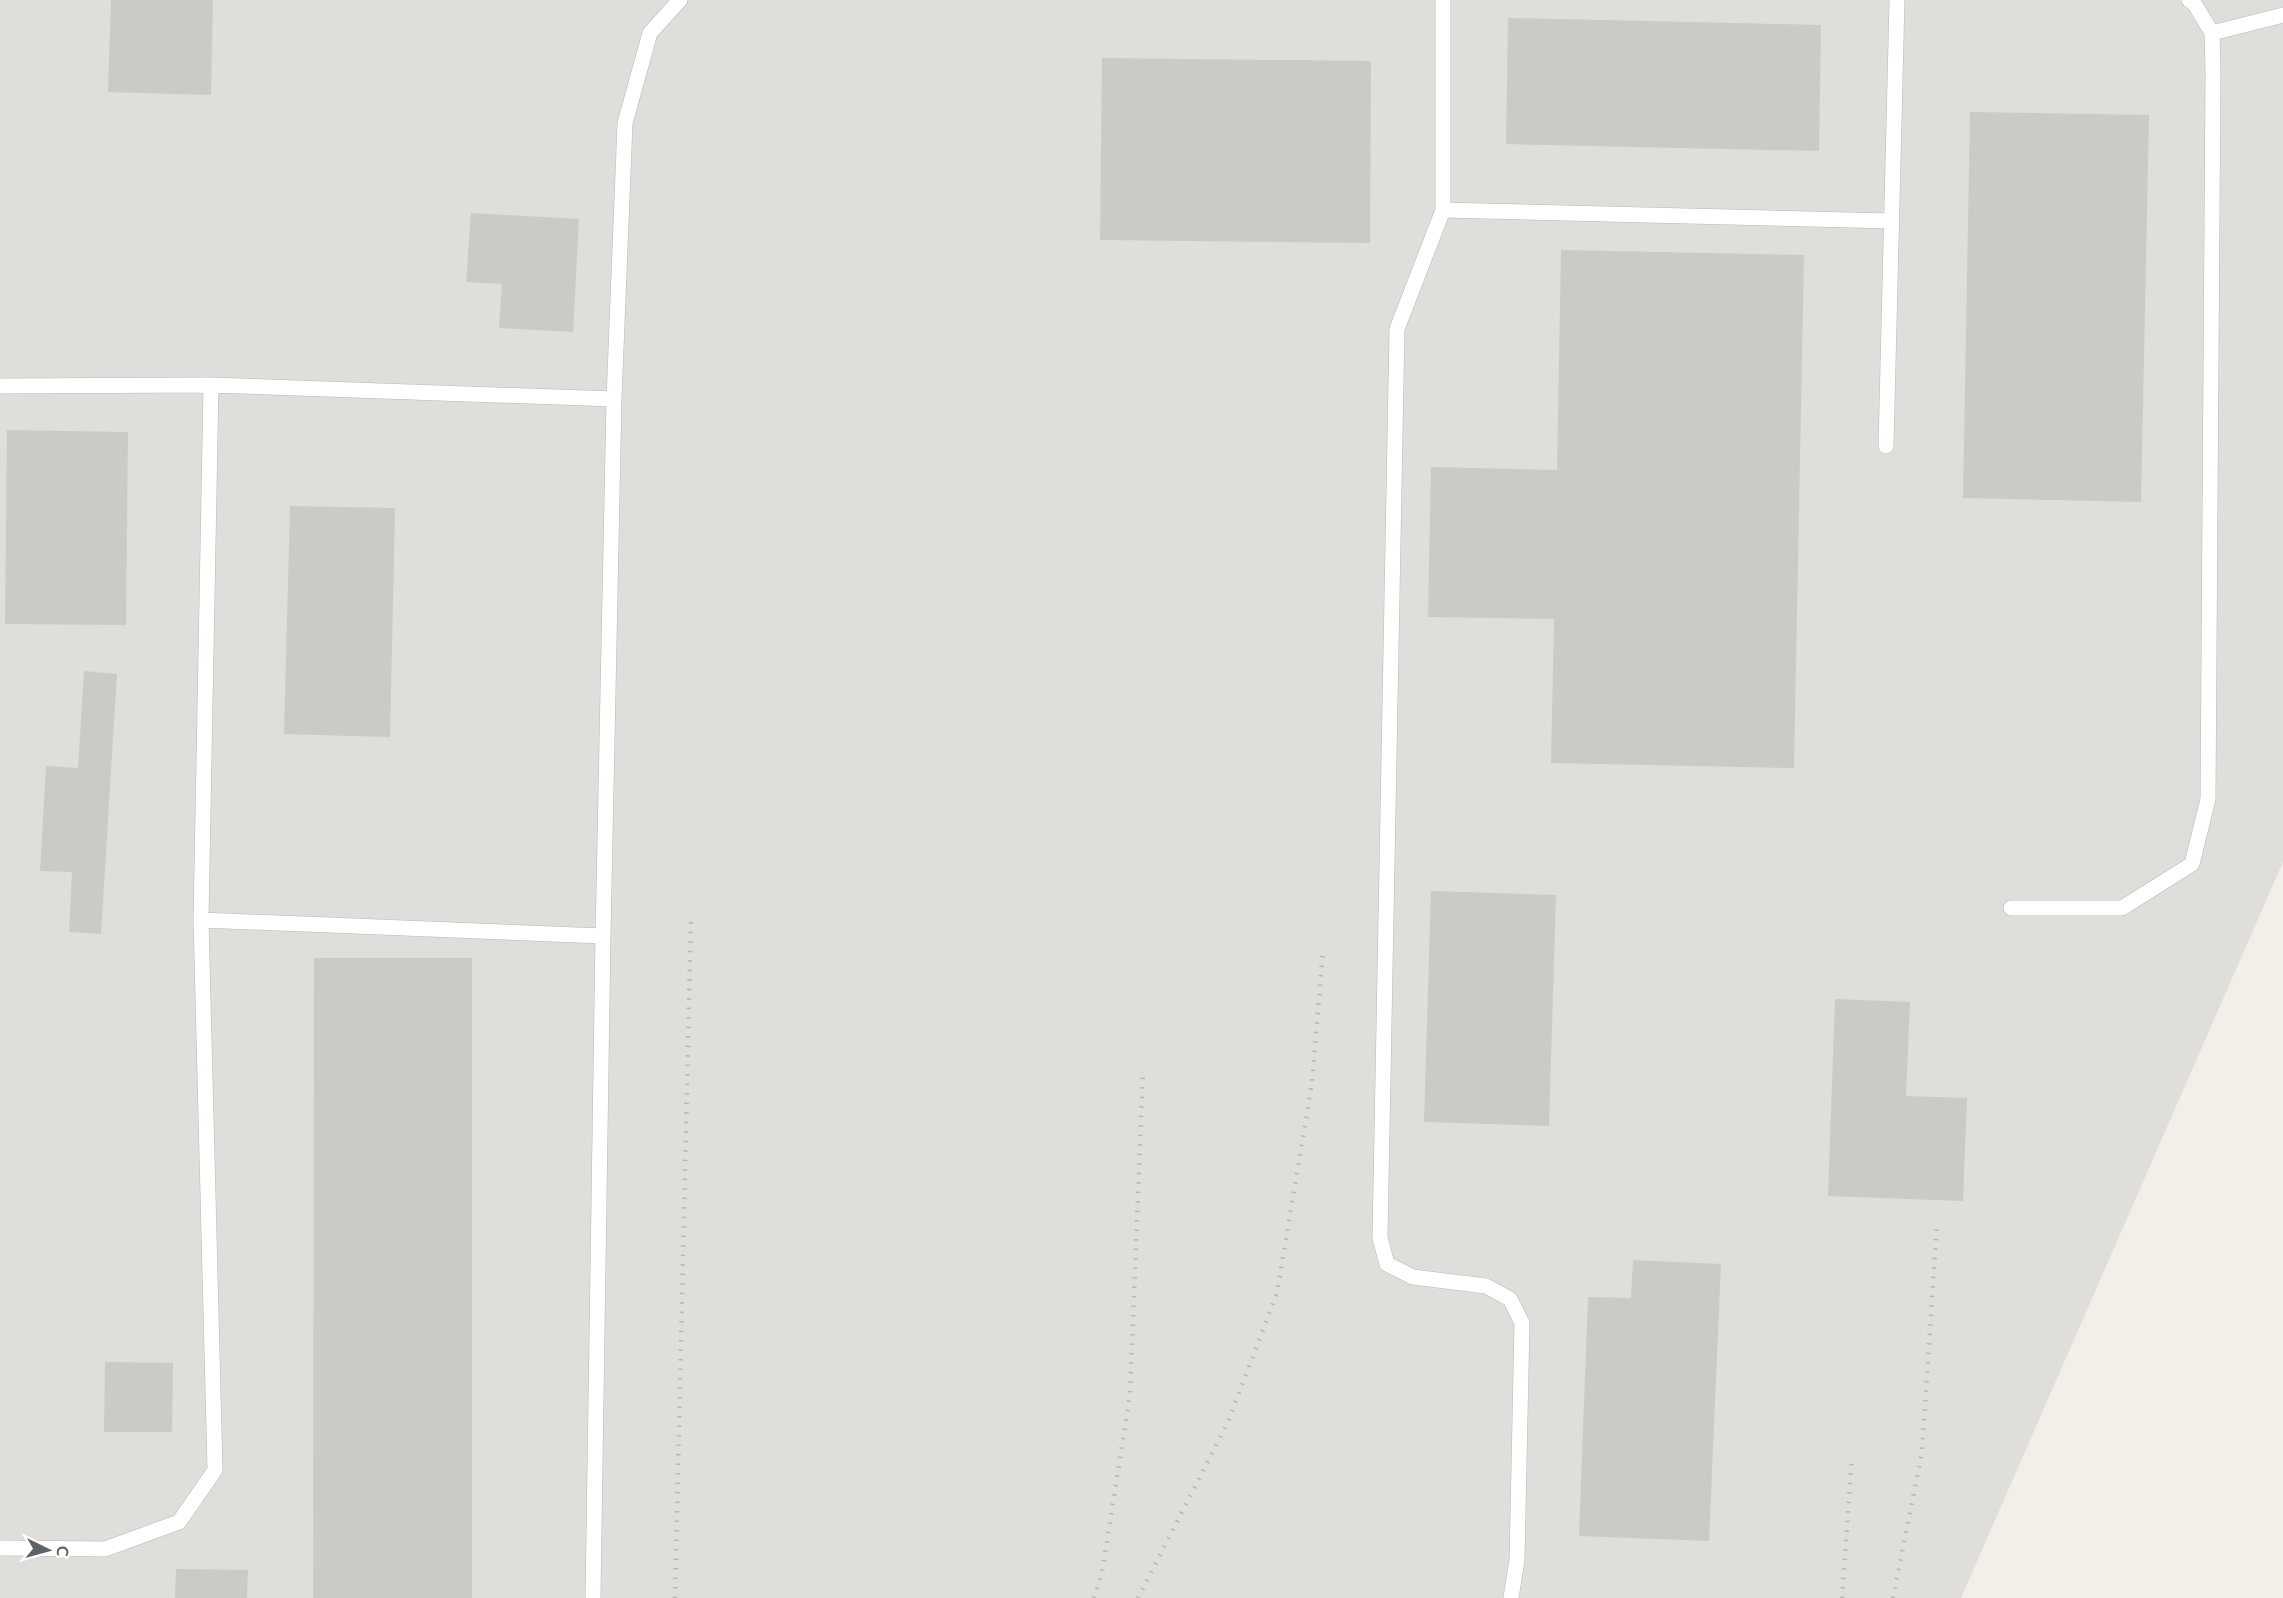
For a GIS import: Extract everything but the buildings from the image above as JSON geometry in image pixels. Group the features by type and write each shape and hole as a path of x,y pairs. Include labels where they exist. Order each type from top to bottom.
{"lane":[{"path":"593,1598 614,399 625,123 650,33 680,0"},
{"path":"1443,0 1443,210 1397,330 1380,1238 1387,1264 1413,1277 1486,1286 1510,1299 1522,1323 1517,1560 1511,1598"},
{"path":"1886,446 1897,0"},
{"path":"2011,908 2122,908 2193,864 2208,799 2213,73 2212,33 2193,1"},
{"path":"2212,33 2283,15"},
{"path":"1443,210 1892,221"},
{"path":"0,386 211,385 614,399"},
{"path":"0,1548 105,1549 178,1522 215,1470 201,920 211,385"},
{"path":"201,920 603,936"}],"shaded area":[{"path":"0,0 2283,0 2283,862 1961,1598 0,1598"}],"railway":[{"path":"675,1598 691,917"},
{"path":"1138,1598 1228,1422 1277,1293 1312,1083 1323,950"},
{"path":"1094,1598 1102,1573 1130,1394 1143,1070"},
{"path":"1893,1598 1922,1452 1937,1223"},
{"path":"1842,1598 1852,1456"}]}
